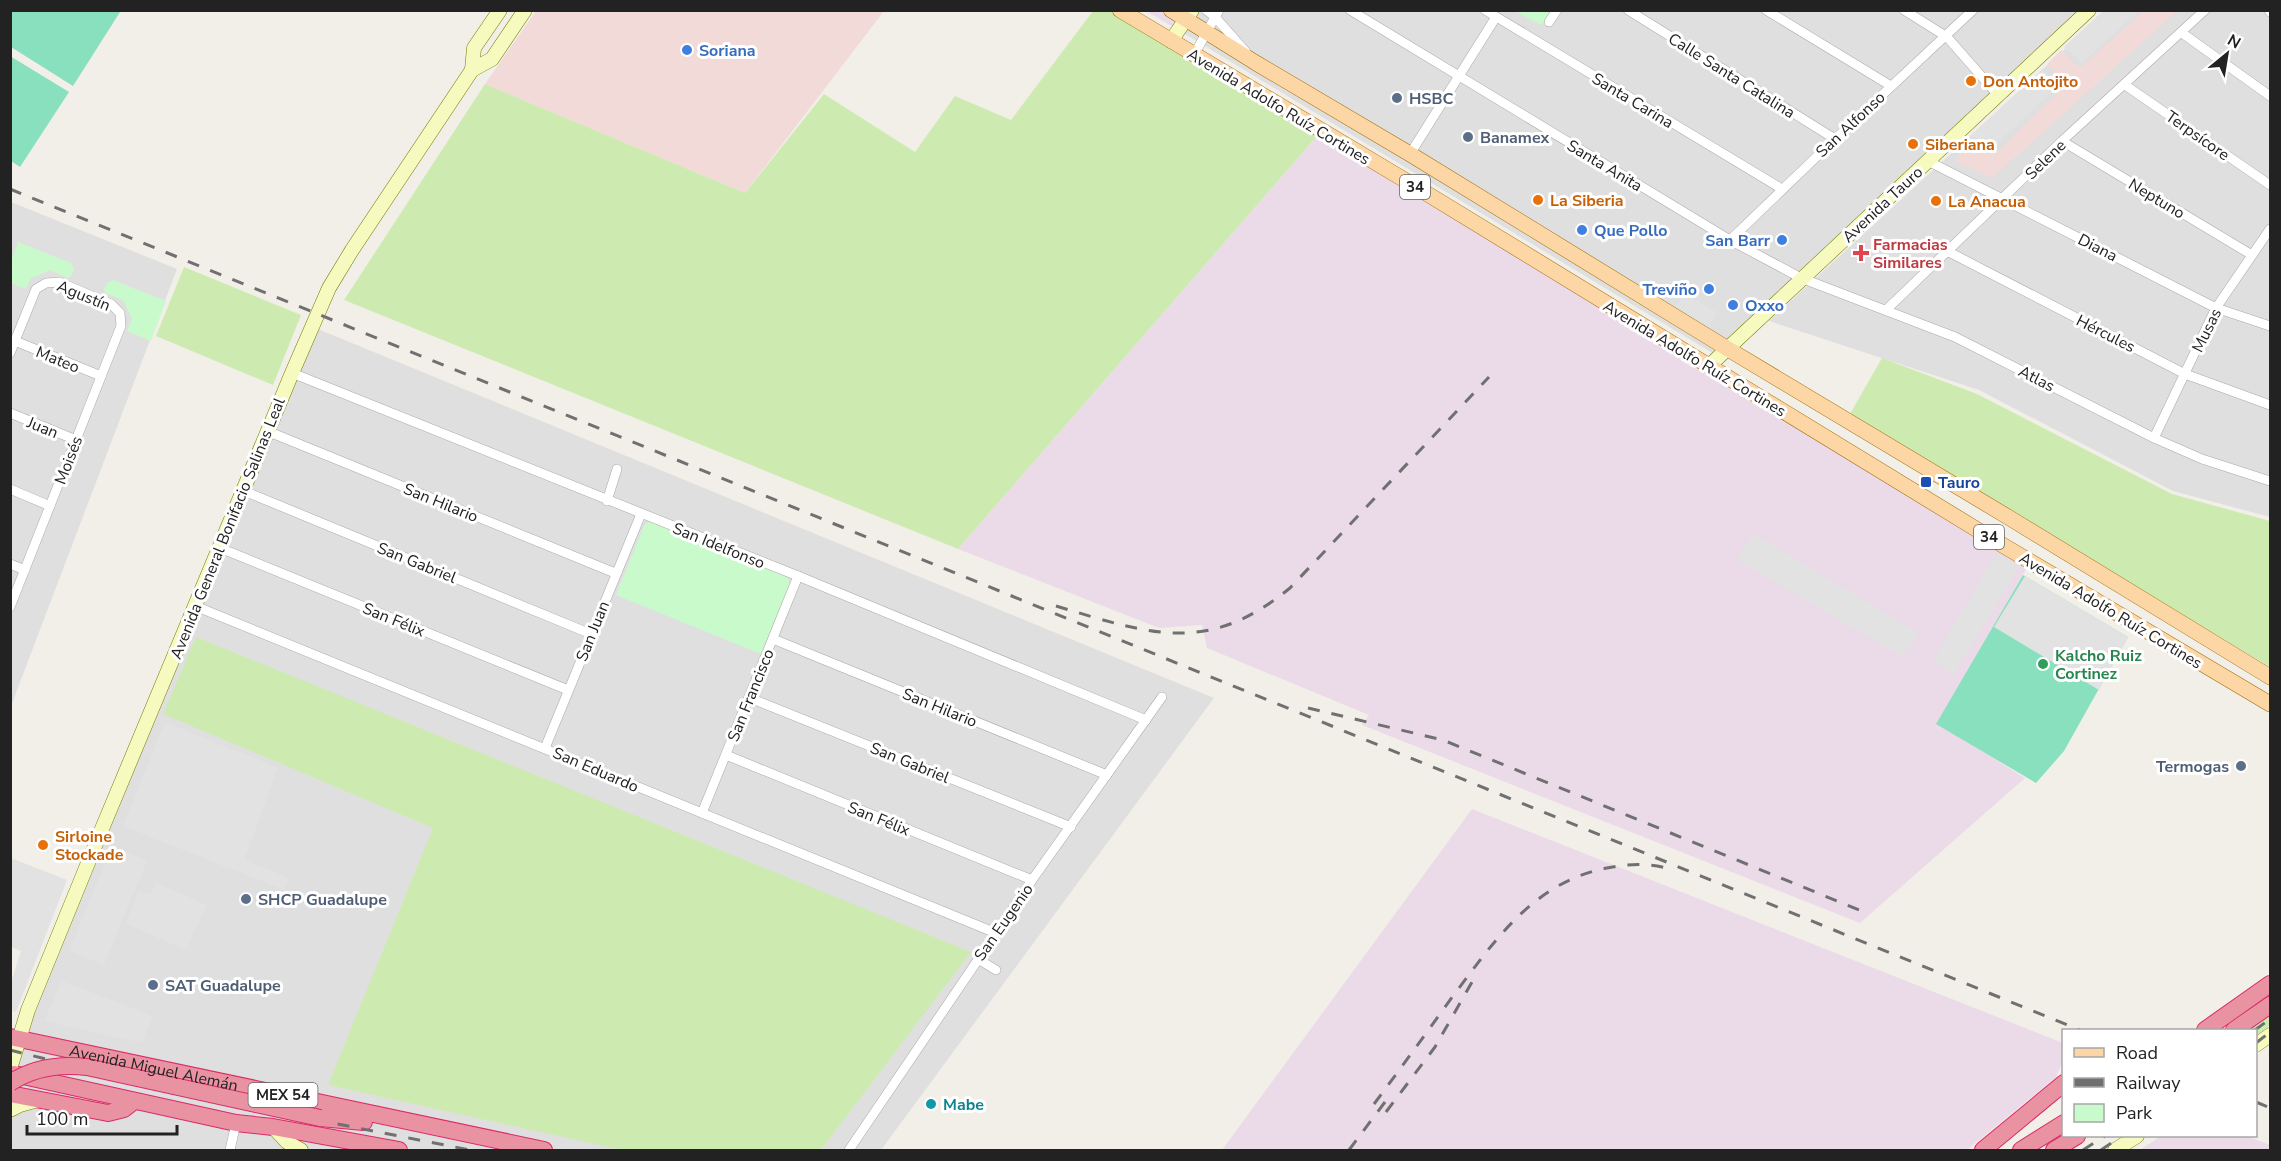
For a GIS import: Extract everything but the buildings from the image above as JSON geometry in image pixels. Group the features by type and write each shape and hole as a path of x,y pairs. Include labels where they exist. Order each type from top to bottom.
{"highway":[{"path":"2206,1029 2271,984"},
{"path":"2235,1029 2271,1005"},
{"name":"Avenida Miguel Alemán","path":"14,1037 544,1150"},
{"path":"82,1090 75,1083 73,1068 82,1057 96,1055"},
{"path":"10,1083 38,1069 61,1065 87,1067 320,1118 437,1128"},
{"name":"MEX 54","path":"10,1074 236,1123 273,1126 399,1150"},
{"path":"1983,1150 2062,1085"},
{"path":"10,1094 108,1113 124,1109 133,1102"},
{"path":"2021,1150 2062,1124"},
{"path":"2054,1150 2075,1137"}],"main road":[{"name":"Avenida Adolfo Ruíz Cortines","path":"1120,10 1402,179 2032,564 2271,704"},
{"name":"Avenida Adolfo Ruíz Cortines","path":"1171,10 1189,15 1207,33 1256,63 1410,153 1728,349 2271,677"}],"street":[{"name":"Avenida General Bonifacio Salinas Leal","path":"472,70 474,48 500,10"},
{"name":"Avenida General Bonifacio Salinas Leal","path":"10,1069 14,1037 28,1010 292,372 337,275 472,70 492,59 525,10"},
{"path":"1206,10 1217,14 1256,63"},
{"name":"Santa Anita","path":"1350,10 1730,240 1801,278"},
{"name":"Santa Carina","path":"1485,10 1782,189"},
{"path":"1549,22 1557,10"},
{"name":"Calle Santa Catalina","path":"1628,10 1835,139"},
{"path":"1766,10 1891,86"},
{"path":"1904,10 1947,37 1997,94"},
{"name":"San Alfonso","path":"1730,240 1973,10"},
{"name":"Avenida Tauro","path":"1728,349 2089,10"},
{"name":"Selene","path":"1886,310 2062,141 2205,10"},
{"path":"1194,55 1217,14"},
{"path":"1170,41 1189,15"},
{"path":"1410,153 1496,17"},
{"path":"2182,33 2271,96"},
{"name":"Terpsícore","path":"2125,85 2271,185"},
{"name":"Neptuno","path":"2062,141 2252,255"},
{"name":"Diana","path":"1929,161 2216,308 2271,326"},
{"name":"Musas","path":"2154,438 2216,308 2271,229"},
{"name":"Hércules","path":"1947,251 2185,374 2271,405"},
{"name":"Atlas","path":"1801,278 1974,345 2154,438 2202,459 2271,481"},
{"name":"Agustín","path":"15,341 36,290 46,283 58,282 111,304 120,313"},
{"name":"Moisés","path":"10,607 120,326 120,313"},
{"path":"10,353 15,341"},
{"name":"Mateo","path":"15,341 101,376"},
{"path":"1709,366 1728,349"},
{"name":"San Idelfonso","path":"292,372 607,501 798,576 1146,720"},
{"name":"Juan","path":"10,413 76,440"},
{"name":"San Hilario","path":"267,431 615,573"},
{"path":"607,501 617,469"},
{"path":"10,489 50,506"},
{"name":"San Gabriel","path":"244,491 591,634"},
{"name":"San Juan","path":"545,748 641,514"},
{"name":"San Félix","path":"220,548 568,690"},
{"path":"10,564 25,570"},
{"name":"San Francisco","path":"702,813 798,576"},
{"name":"San Eduardo","path":"195,606 996,933"},
{"name":"San Hilario","path":"773,639 1107,775"},
{"name":"San Eugenio","path":"849,1150 1032,880 1162,697"},
{"name":"San Gabriel","path":"750,698 1071,827"},
{"name":"San Félix","path":"726,756 1032,880"},
{"path":"978,959 996,970"},
{"path":"2257,1044 2271,1035"},
{"path":"10,1110 38,1100"},
{"path":"230,1150 236,1123"},
{"path":"273,1126 287,1142 301,1150"},
{"path":"2115,1150 2135,1137"}],"shaded area":[{"path":"1201,10 2086,11 1714,354 1185,34"},
{"path":"536,11 884,11 745,193 485,84"},
{"path":"1146,11 1201,11 1185,34"},
{"path":"2103,11 2139,11 2082,63 2064,47"},
{"path":"2106,11 2270,11 2270,517 2173,491 1979,390 1769,321"},
{"path":"2144,11 2177,11 1992,178 1955,161 1969,141 1998,151 2066,85 2047,64 2061,50 2080,68"},
{"path":"2043,69 2059,85 1994,146 1971,136"},
{"path":"1317,136 2028,566 1937,723 2025,778 1860,923 1362,725 1369,715 1207,648 1202,625 1159,628 958,549"},
{"path":"11,202 177,269 11,706"},
{"path":"1684,294 1717,312 1709,330 1674,309"},
{"path":"313,327 1214,698 881,1150 11,1150 11,1056"},
{"path":"1753,534 1918,633 1903,657 1737,560"},
{"path":"1996,553 2019,567 1954,674 1933,661"},
{"path":"2025,576 2128,637 2099,690 1994,627"},
{"path":"165,722 278,768 244,860 289,878 284,890 123,826"},
{"path":"1472,809 2062,1043 2062,1062 2056,1077 1967,1150 1222,1150"},
{"path":"112,846 147,861 104,965 69,951"},
{"path":"11,858 67,880 16,1012 11,1010 11,983 21,951 11,947"},
{"path":"156,883 207,905 186,950 126,924 138,890 150,895"},
{"path":"62,981 153,1016 142,1043 44,1021"},
{"path":"2160,1137 2250,1137 2270,1145 2270,1150 2140,1150"}],"green space":[{"path":"11,11 120,12 73,86 11,47"},
{"path":"1093,11 1109,11 1317,136 958,549 344,300 485,84 745,193 824,94 915,152 955,96 1011,120"},
{"path":"1515,11 1550,11 1541,25"},
{"path":"10,56 69,92 20,167 11,161"},
{"path":"18,242 71,263 74,269 71,276 68,278 50,270 30,279 26,289 11,283 11,261"},
{"path":"184,267 301,315 273,385 156,336"},
{"path":"113,280 166,301 151,341 127,331 132,319 123,300 105,293 107,283"},
{"path":"1882,358 1977,394 2172,494 2270,521 2270,667 1850,414"},
{"path":"650,522 787,577 790,584 761,654 616,595 645,524"},
{"name":"Kalcho Ruiz Cortinez","path":"2023,575 2128,637 2064,751 2036,783 1936,724"},
{"path":"196,637 971,952 821,1150 622,1150 328,1085 433,828 163,714"},
{"path":"2270,1015 2270,1025 2257,1035 2257,1029 2249,1029"}],"railway":[{"path":"10,189 2078,1029"},
{"path":"1056,606 1121,625 1149,631 1177,633 1204,631 1232,623 1260,609 1290,588 1489,377"},
{"path":"1308,708 1443,740 1869,914"},
{"path":"1374,1104 1485,954 1518,916 1537,900 1581,875 1607,868 1636,865 1666,868"},
{"path":"1386,1112 1435,1047 1472,982"},
{"path":"2256,1029 2270,1019"},
{"path":"2257,1042 2270,1032"},
{"path":"10,1050 185,1094 470,1150"},
{"path":"1349,1150 1388,1098"},
{"path":"2257,1102 2270,1108"},
{"path":"2083,1150 2103,1137"},
{"path":"2101,1150 2120,1137"}],"place":[{"name":"Soriana","path":"687,50"},
{"name":"Don Antojito","path":"1971,81"},
{"name":"HSBC","path":"1397,98"},
{"name":"Banamex","path":"1468,137"},
{"name":"Siberiana","path":"1913,144"},
{"name":"La Siberia","path":"1538,200"},
{"name":"La Anacua","path":"1936,201"},
{"name":"Que Pollo","path":"1582,230"},
{"name":"San Barr","path":"1782,240"},
{"name":"Farmacias Similares","path":"1861,253"},
{"name":"Treviño","path":"1709,289"},
{"name":"Oxxo","path":"1733,305"},
{"name":"Tauro","path":"1926,482"},
{"name":"Kalcho Ruiz Cortinez","path":"2043,664"},
{"name":"Termogas","path":"2241,766"},
{"name":"Sirloine Stockade","path":"43,845"},
{"name":"SHCP Guadalupe","path":"246,899"},
{"name":"SAT Guadalupe","path":"153,985"},
{"name":"Mabe","path":"931,1104"}]}
